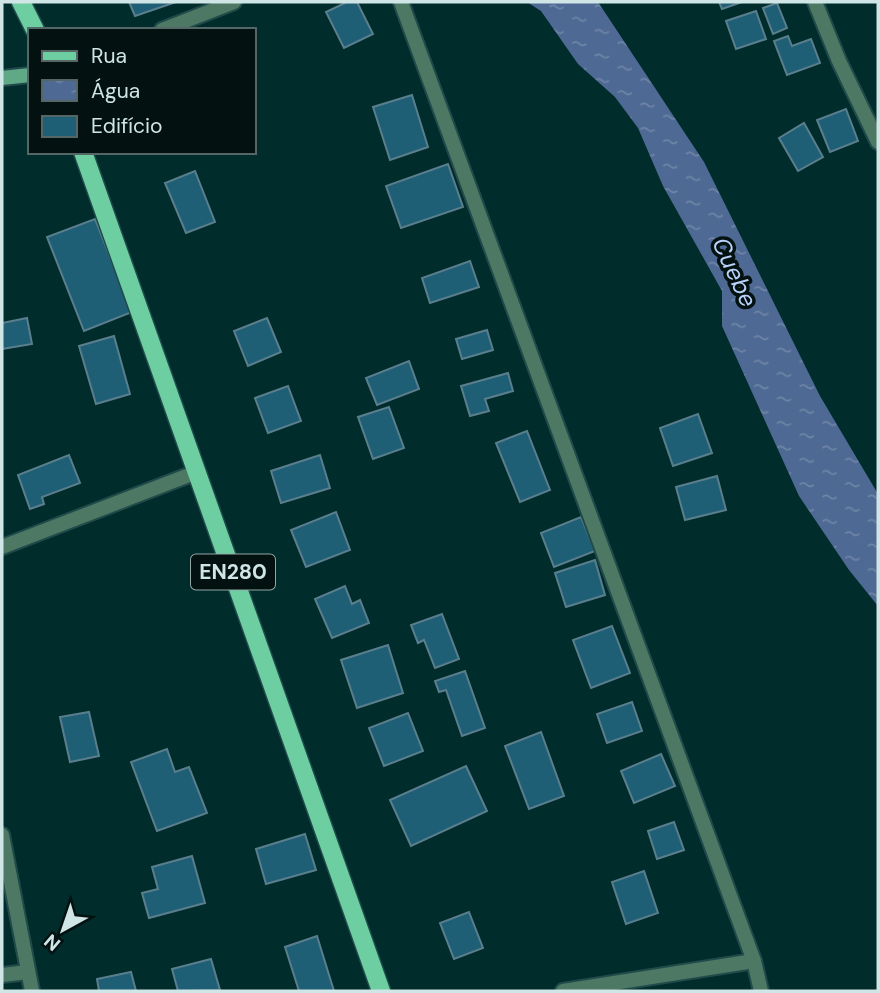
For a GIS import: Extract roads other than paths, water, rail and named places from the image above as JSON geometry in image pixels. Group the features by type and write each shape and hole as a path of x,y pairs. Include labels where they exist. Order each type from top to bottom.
{"main road":[{"path":"22,2 34,28"},
{"path":"2,78 28,75"},
{"name":"EN280","path":"84,154 381,991"}],"street":[{"path":"167,28 234,2"},
{"path":"401,2 754,961 761,991"},
{"path":"816,2 839,61 878,142"},
{"path":"2,547 197,472"},
{"path":"2,835 32,991"},
{"path":"563,991 754,961"},
{"path":"2,975 28,972"}],"water":[{"name":"Cuebe","path":"527,2 598,2 704,162 820,396 878,494 878,606 849,570 799,496 722,326 722,291 663,186 638,128 615,97 578,64 541,11"}]}
